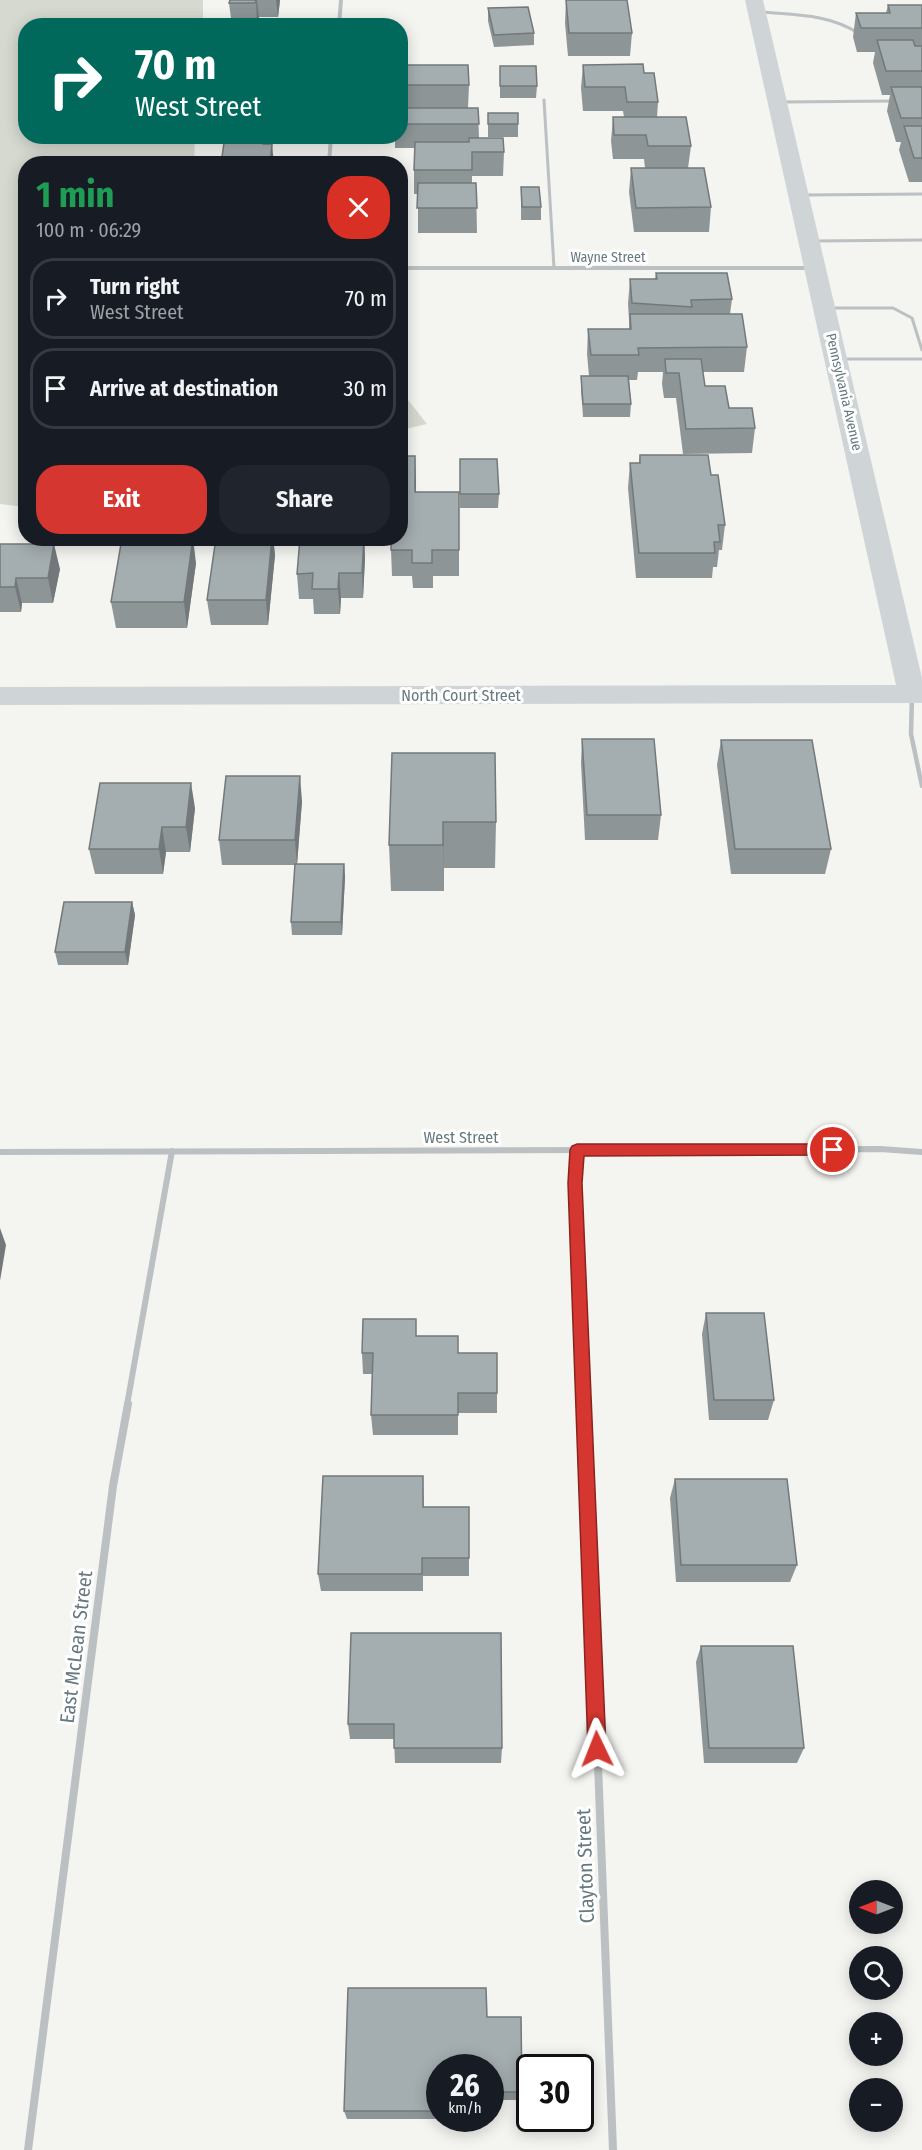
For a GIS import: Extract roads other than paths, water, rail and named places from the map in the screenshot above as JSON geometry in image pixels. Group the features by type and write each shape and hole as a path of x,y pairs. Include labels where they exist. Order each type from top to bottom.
{"main road":[{"name":"Pennsylvania Avenue","path":"755,5 824,308 917,694"},
{"name":"North Court Street","path":"0,696 917,694"}],"street":[{"path":"340,18 341,0"},
{"name":"Wayne Street","path":"408,268 815,268"},
{"name":"Pennsylvania Avenue","path":"917,694 911,734 922,786"},
{"name":"West Street","path":"0,1152 880,1149 922,1152"},
{"name":"Clayton Street","path":"577,1150 575,1183 613,2150"},
{"name":"East McLean Street","path":"28,2150 113,1486 172,1151"}],"lane":[{"path":"755,5 819,17 849,26 862,36"},
{"path":"544,100 554,268"},
{"path":"777,102 898,101"},
{"path":"799,195 922,194"},
{"path":"809,241 922,240"},
{"path":"824,308 893,308 912,318 922,350"},
{"path":"836,359 922,359"}]}
